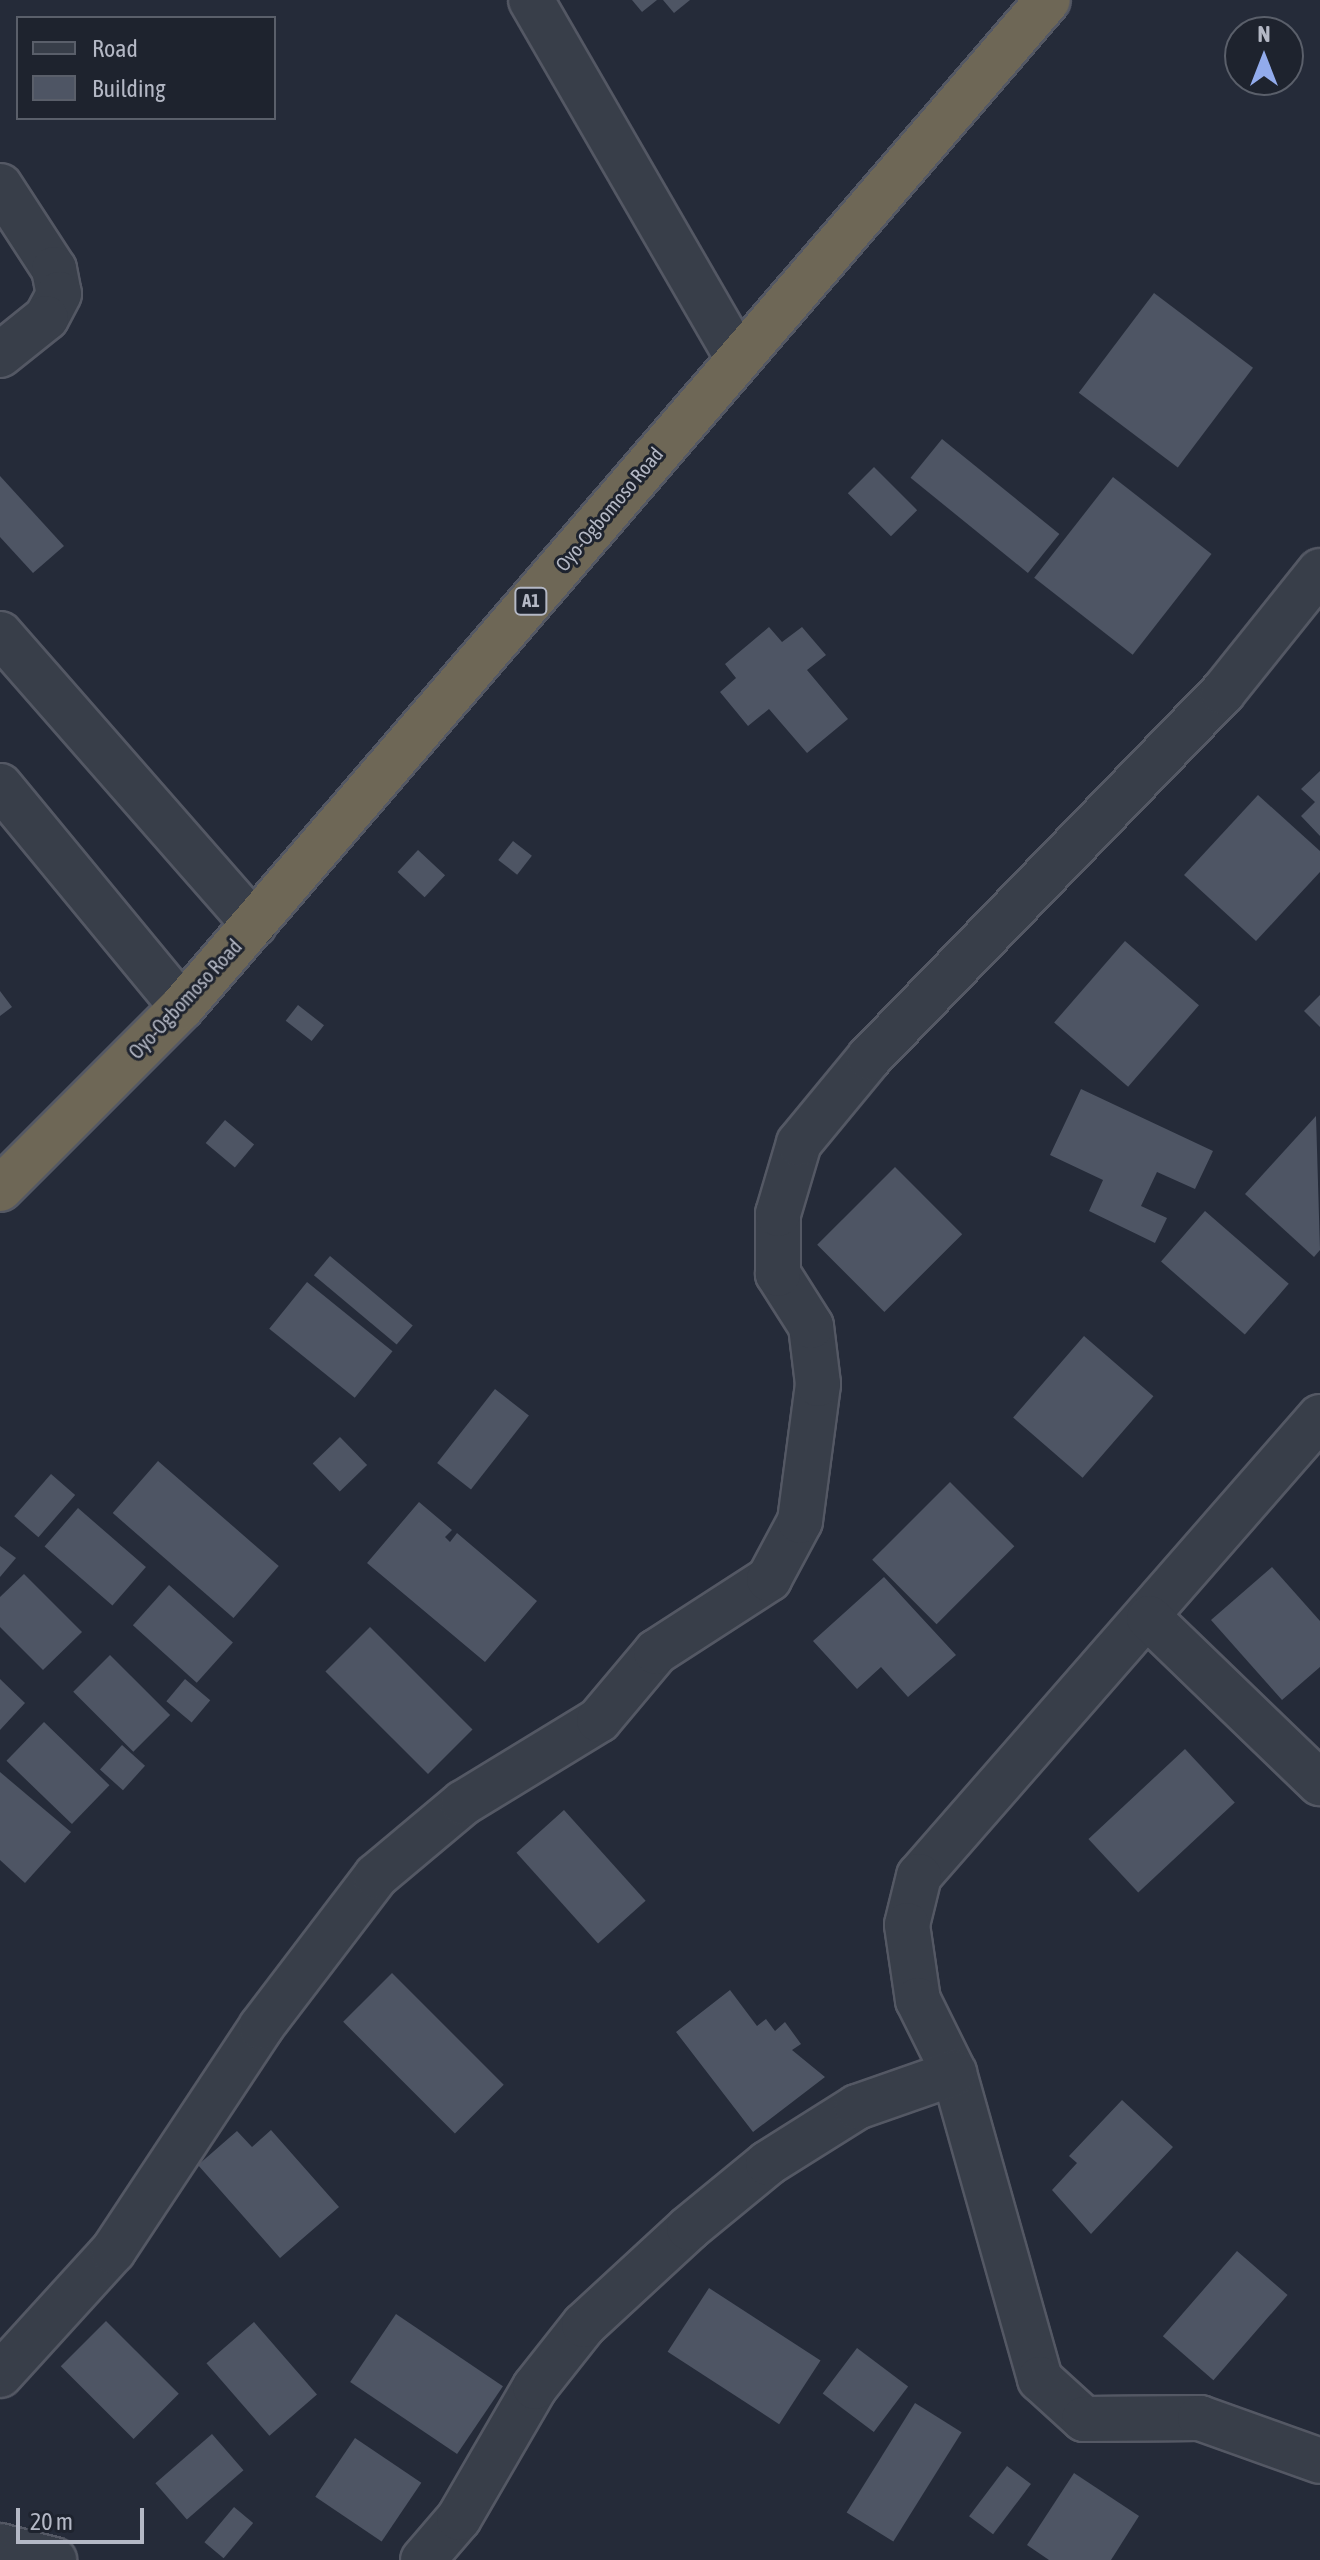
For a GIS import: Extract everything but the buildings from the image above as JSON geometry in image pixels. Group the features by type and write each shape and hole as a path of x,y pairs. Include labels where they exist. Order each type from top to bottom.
{"highway":[{"name":"Oyo-Ogbomoso Road","path":"0,1189 182,1007 1048,0"}],"street":[{"path":"531,0 738,358"},
{"path":"0,186 54,269 59,294 46,318 0,355"},
{"path":"0,2375 113,2251 261,2027 376,1876 463,1803 599,1720 656,1652 769,1579 800,1521 818,1384 811,1326 778,1274 778,1214 799,1143 869,1058 1223,692 1320,571"},
{"path":"0,634 254,924"},
{"path":"0,786 182,1007"},
{"path":"1320,1417 1149,1618 919,1876 907,1925 918,2000 954,2073 1040,2379 1065,2407 1084,2419 1200,2418 1320,2461"},
{"path":"1149,1618 1320,1783"},
{"path":"423,2560 459,2518 535,2387 584,2325 677,2239 768,2163 857,2107 954,2073"},
{"path":"0,2546 54,2560"}]}
